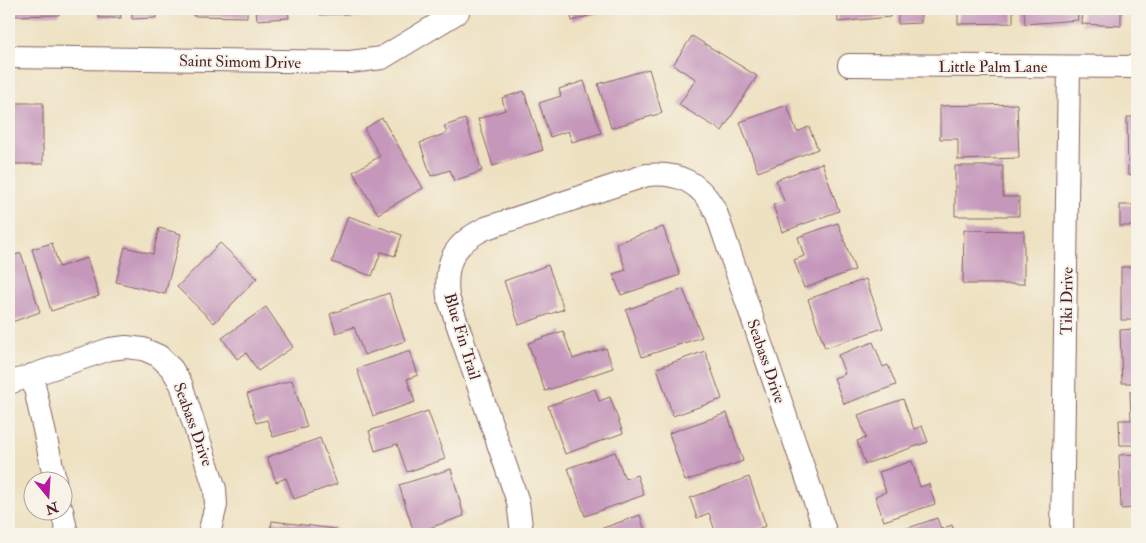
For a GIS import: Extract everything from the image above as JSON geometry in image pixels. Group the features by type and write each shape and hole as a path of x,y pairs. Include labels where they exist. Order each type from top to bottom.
{"street":[{"name":"Saint Simom Drive","path":"9,57 350,62 382,58 458,12"},
{"name":"Little Palm Lane","path":"849,65 1137,67"},
{"name":"Tiki Drive","path":"1062,534 1069,67"},
{"name":"Blue Fin Trail","path":"522,534 518,502 448,297 446,280 454,255 470,236 486,228 647,175 665,173 682,177 701,191"},
{"name":"Seabass Drive","path":"701,191 708,196 716,212 826,534"},
{"name":"Seabass Drive","path":"9,383 110,350 126,347 144,349 159,356 172,368 181,384 212,474 216,505 209,534"},
{"path":"32,375 53,470"},
{"path":"64,520 67,534"}],"building":[{"path":"9,9 59,9 59,15 9,16"},
{"path":"98,9 120,9 121,18 99,18"},
{"path":"132,9 156,9 156,18 132,19"},
{"path":"193,9 247,9 247,17 193,16"},
{"path":"256,9 288,9 289,18 257,20"},
{"path":"320,9 374,9 374,13 320,15"},
{"path":"569,9 611,9 572,21"},
{"path":"837,9 890,9 890,17 838,22"},
{"path":"898,9 943,10 921,11 921,23 898,24"},
{"path":"958,9 1013,9 1013,23 958,24"},
{"path":"1024,9 1077,9 1078,20 1025,24"},
{"path":"1083,9 1121,9 1121,26 1082,24"},
{"path":"692,36 757,76 722,131 679,105 696,79 673,65"},
{"path":"649,69 662,113 611,128 598,84"},
{"path":"584,81 601,133 572,142 568,131 550,137 539,103 561,96 559,89"},
{"path":"524,91 543,150 493,166 478,119 505,110 502,98"},
{"path":"9,103 43,103 43,164 9,164"},
{"path":"1017,104 1019,158 958,160 958,139 940,139 940,106"},
{"path":"787,105 797,132 809,127 818,149 758,172 740,122"},
{"path":"1127,117 1137,117 1137,175 1128,175"},
{"path":"382,118 423,188 378,214 353,172 380,156 364,129"},
{"path":"465,119 482,171 454,181 450,170 431,176 420,143 447,133 444,126"},
{"path":"822,163 839,211 782,232 773,205 784,201 776,180"},
{"path":"955,166 1003,166 1003,197 1019,197 1019,216 955,216"},
{"path":"1120,205 1137,205 1137,226 1120,226"},
{"path":"348,216 402,235 395,256 381,252 372,276 332,262"},
{"path":"838,223 855,270 804,288 794,260 804,256 798,237"},
{"path":"663,227 680,275 621,295 613,274 626,270 616,243"},
{"path":"159,228 181,234 165,294 116,282 125,247 153,254"},
{"path":"964,230 1024,231 1024,284 963,284"},
{"path":"52,243 59,267 87,258 99,296 51,311 32,249"},
{"path":"220,243 257,278 214,323 177,287"},
{"path":"21,253 40,312 9,323 9,257"},
{"path":"548,265 564,309 519,325 504,281"},
{"path":"1121,267 1137,267 1137,320 1121,320"},
{"path":"866,279 883,328 825,348 808,299"},
{"path":"683,289 702,337 642,357 626,310"},
{"path":"389,293 405,341 364,355 354,327 336,333 330,314"},
{"path":"266,307 293,347 258,371 246,353 237,359 222,338"},
{"path":"1137,329 1137,383 1122,383 1120,330"},
{"path":"563,331 573,359 606,348 613,368 545,391 528,343"},
{"path":"873,342 883,367 888,365 896,385 844,404 834,378 845,374 838,355"},
{"path":"410,351 418,375 407,379 415,402 373,416 357,369"},
{"path":"705,351 722,399 673,416 657,368"},
{"path":"292,380 307,427 273,437 267,420 256,423 247,394"},
{"path":"595,389 599,401 610,397 623,433 565,454 548,406"},
{"path":"1130,392 1137,392 1137,445 1120,445 1119,420 1131,420"},
{"path":"903,399 914,429 922,426 928,442 865,464 857,441 866,438 858,415"},
{"path":"428,411 445,459 407,472 397,444 375,451 369,431"},
{"path":"727,413 743,461 685,481 669,433"},
{"path":"320,438 337,484 294,499 286,478 276,482 267,457"},
{"path":"615,452 625,479 637,475 644,495 585,516 568,468"},
{"path":"1137,454 1137,508 1121,509 1119,455"},
{"path":"912,461 920,487 929,484 935,504 884,521 875,496 886,492 879,472"},
{"path":"451,469 464,516 414,533 399,485"},
{"path":"749,477 766,526 742,534 716,534 709,513 697,518 690,498"},
{"path":"640,515 646,534 586,534"},
{"path":"937,518 941,529 952,525 955,534 891,534"},
{"path":"272,521 336,529 335,534 270,534"}]}
